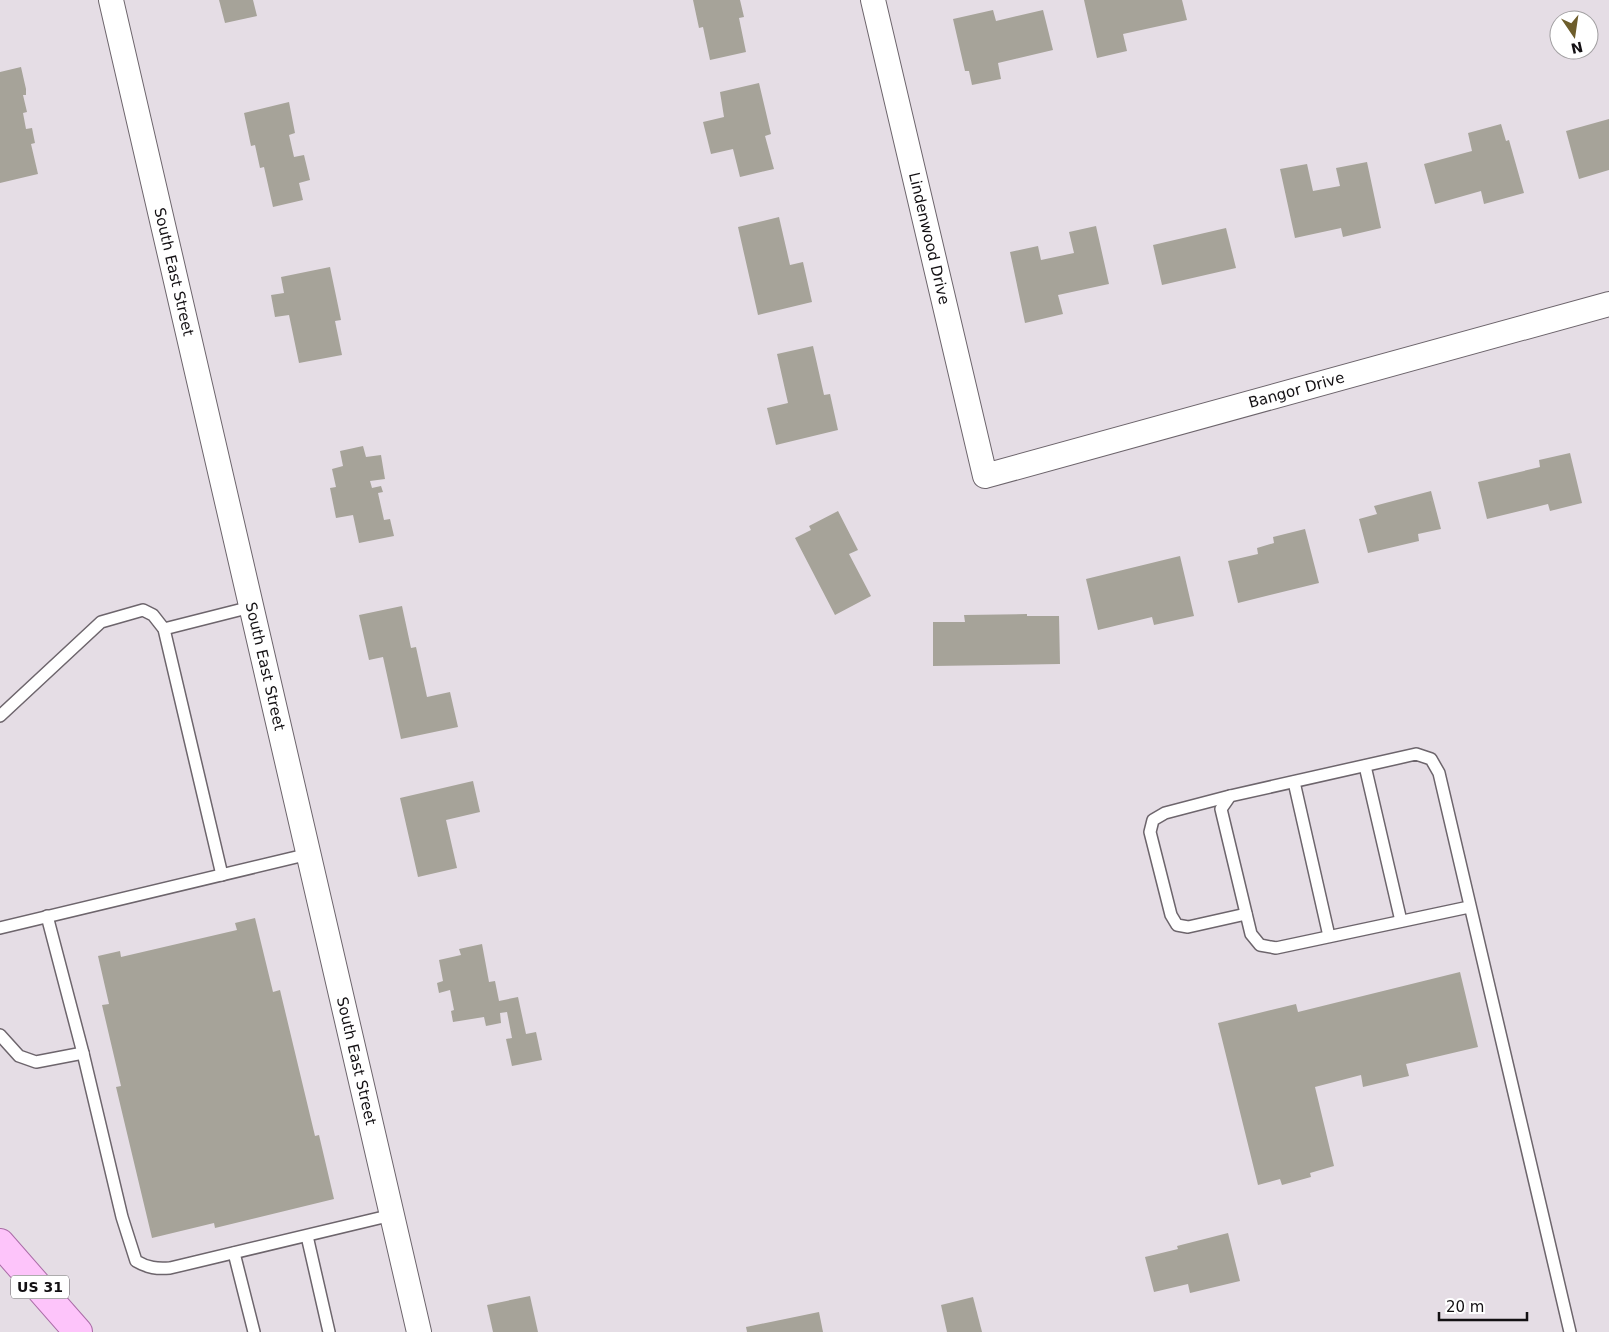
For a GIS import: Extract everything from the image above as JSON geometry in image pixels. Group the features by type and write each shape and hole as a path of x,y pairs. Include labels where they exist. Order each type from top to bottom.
{"main road":[{"name":"US 31","path":"0,1243 78,1332"}],"street":[{"name":"South East Street","path":"111,0 419,1332"},
{"name":"Lindenwood Drive","path":"873,0 985,476"},
{"name":"Bangor Drive","path":"985,476 1609,304"}],"lane":[{"path":"164,629 252,607"},
{"path":"0,716 101,622 143,610 153,615 164,629 222,875"},
{"path":"1246,914 1188,927 1177,925 1172,916 1150,832 1153,820 1165,813 1230,796 1416,754 1430,760 1439,773 1570,1332"},
{"path":"1365,766 1401,921"},
{"path":"1294,782 1329,936"},
{"path":"1230,796 1221,809 1251,934 1260,944 1276,948 1469,907"},
{"path":"0,928 309,854"},
{"path":"47,916 83,1052 122,1217 136,1261 157,1270 170,1268 392,1215"},
{"path":"0,1035 19,1056 36,1062 83,1052"},
{"path":"306,1236 329,1332"},
{"path":"234,1253 254,1332"}],"building":[{"path":"219,0 253,0 257,16 225,23"},
{"path":"693,0 740,0 744,17 739,18 746,52 710,60 703,27 699,28"},
{"path":"1084,0 1182,0 1187,20 1123,34 1127,51 1097,58"},
{"path":"993,10 996,21 1043,10 1053,50 998,63 1001,79 972,85 969,71 965,71 953,19"},
{"path":"21,67 26,89 26,95 23,95 27,112 23,113 26,129 32,128 35,143 31,144 38,174 0,183 0,72"},
{"path":"759,83 771,134 765,136 774,169 740,177 733,149 711,154 703,122 724,117 720,92"},
{"path":"289,102 295,133 289,135 294,157 304,155 310,180 299,183 303,200 273,207 264,167 260,168 255,145 251,146 244,113"},
{"path":"1609,119 1609,170 1579,179 1566,131"},
{"path":"1501,124 1506,141 1509,140 1524,193 1484,204 1481,191 1435,204 1424,164 1472,151 1468,133"},
{"path":"1367,162 1381,228 1343,237 1341,228 1295,238 1280,169 1307,164 1313,191 1340,186 1336,168"},
{"path":"779,217 790,265 803,262 812,302 758,315 738,227"},
{"path":"1096,226 1109,284 1058,295 1063,314 1025,323 1010,252 1038,246 1041,260 1074,253 1069,232"},
{"path":"1226,228 1236,268 1162,285 1153,245"},
{"path":"330,267 341,320 335,321 342,355 299,363 289,315 275,317 271,295 284,293 281,277"},
{"path":"813,346 824,395 830,394 838,430 776,445 767,408 788,403 777,354"},
{"path":"363,446 366,457 381,455 385,479 370,481 372,488 381,486 383,492 378,493 384,520 390,519 394,536 359,543 353,515 336,518 330,488 336,487 332,469 343,466 340,451"},
{"path":"1570,453 1582,503 1550,511 1548,504 1487,519 1478,482 1540,467 1539,460"},
{"path":"1431,491 1441,529 1418,534 1419,541 1368,553 1359,519 1377,514 1374,506"},
{"path":"838,511 858,550 849,554 871,596 835,615 795,538 811,530 809,526"},
{"path":"1305,529 1319,583 1238,603 1228,561 1258,554 1257,548 1274,543 1273,537"},
{"path":"1180,556 1194,616 1154,625 1152,617 1098,630 1086,579"},
{"path":"402,606 411,648 416,647 427,697 450,692 458,727 401,739 383,657 369,660 359,615"},
{"path":"1027,614 1027,616 1059,616 1060,664 933,666 933,622 965,622 964,615"},
{"path":"473,781 480,812 446,820 457,868 418,877 400,798"},
{"path":"255,918 273,992 280,990 315,1136 319,1135 334,1199 215,1228 214,1223 152,1238 116,1087 121,1086 102,1005 109,1004 98,956 120,951 121,957 237,930 235,923"},
{"path":"482,944 489,982 495,981 499,1001 518,997 526,1034 536,1032 542,1060 512,1066 506,1039 512,1038 507,1012 500,1013 501,1023 486,1026 484,1017 453,1022 451,1011 454,1010 450,990 439,993 437,983 443,981 439,960 461,955 459,949"},
{"path":"1460,972 1478,1047 1406,1064 1409,1076 1363,1087 1361,1075 1315,1087 1334,1166 1310,1173 1311,1177 1282,1185 1280,1179 1258,1185 1218,1023 1296,1004 1298,1012"},
{"path":"1228,1233 1240,1281 1190,1293 1188,1284 1154,1292 1145,1257 1178,1249 1177,1246"},
{"path":"530,1296 538,1332 493,1332 487,1305"},
{"path":"973,1297 982,1332 947,1332 941,1305"},
{"path":"819,1312 823,1332 747,1332 746,1327"}]}
